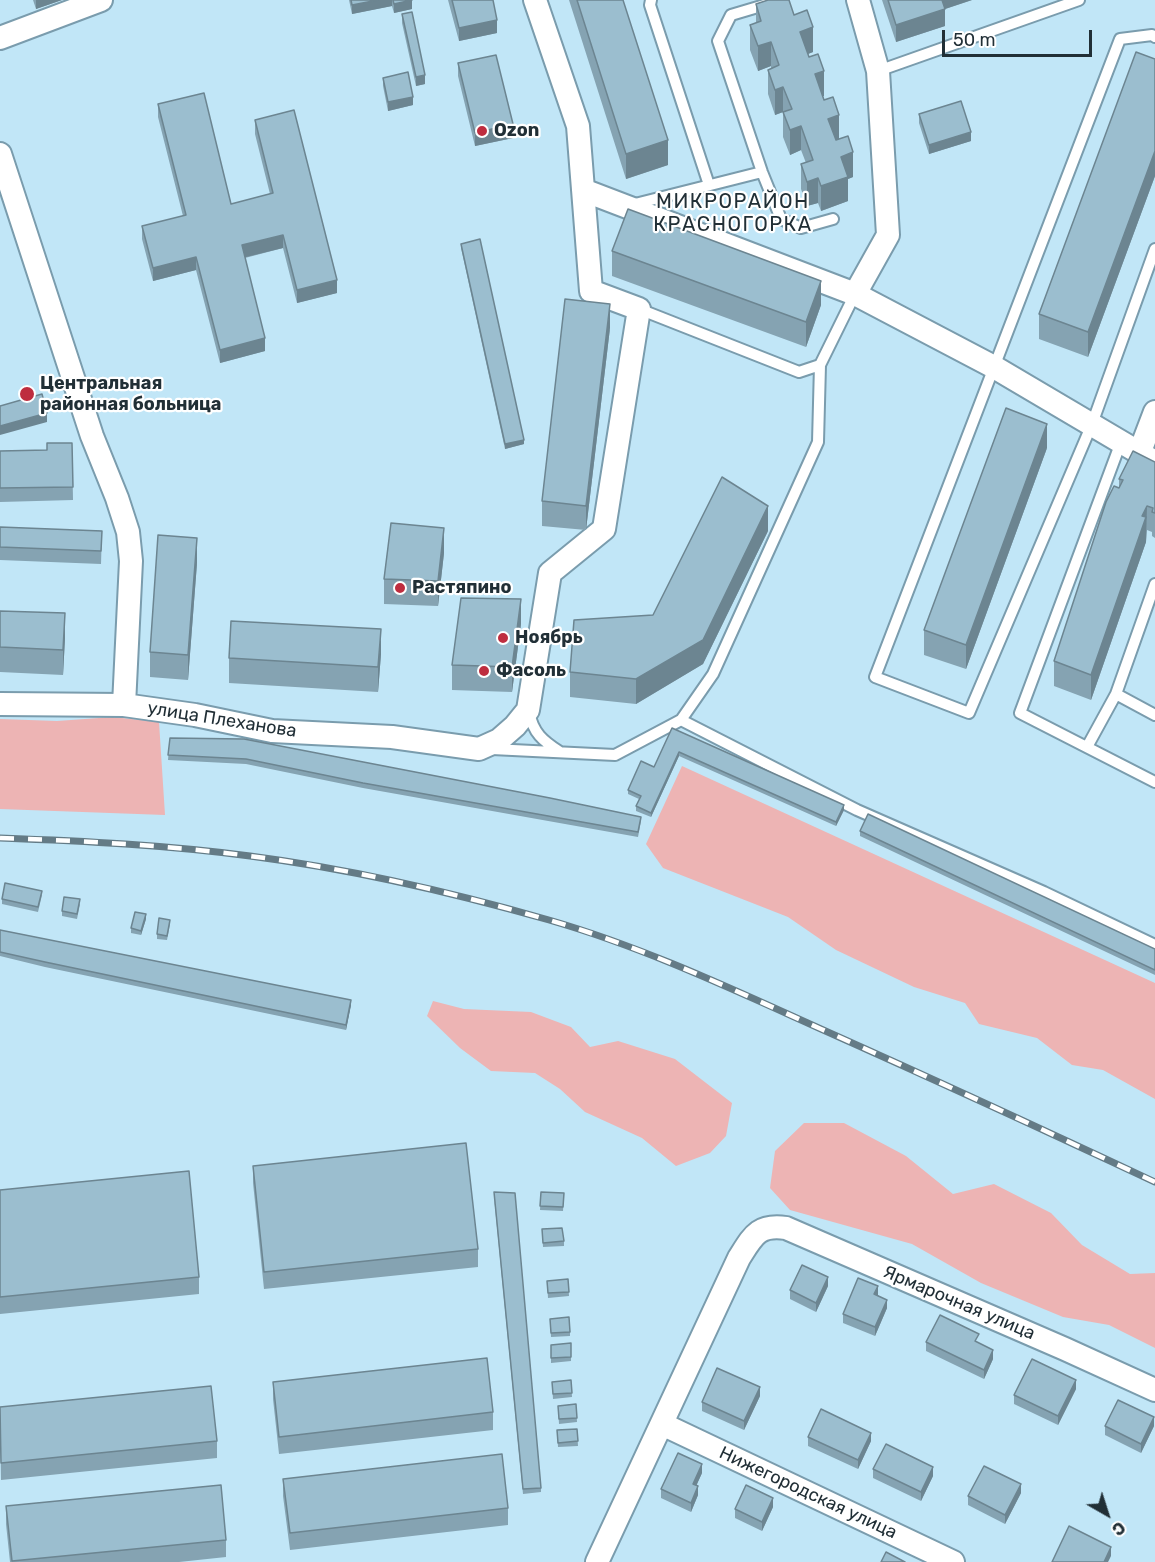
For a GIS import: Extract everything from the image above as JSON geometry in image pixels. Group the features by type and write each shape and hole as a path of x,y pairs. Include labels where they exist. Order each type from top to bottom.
{"street":[{"path":"0,38 101,0"},
{"path":"479,749 499,740 528,710 550,573 604,529 639,309 591,291 578,126 535,0"},
{"path":"855,294 888,235 878,71 858,0"},
{"path":"0,154 92,436 128,532 130,571 124,705"},
{"path":"583,190 855,294 994,367 1138,453 1155,412"},
{"name":"улица Плеханова","path":"0,704 124,705 272,730 393,737 479,749"},
{"name":"Ярмарочная улица","path":"662,1424 739,1258 753,1236 761,1229 773,1226 786,1228 1155,1390"},
{"path":"597,1562 662,1424"},
{"name":"Нижегородская улица","path":"662,1424 953,1562"}],"lane":[{"path":"651,0 650,5 709,185"},
{"path":"878,71 1079,0"},
{"path":"777,2 731,15 718,41 762,172 781,219 801,228 833,219"},
{"path":"1155,37 1152,35 1120,39 875,677 969,713 1092,424 1155,249"},
{"path":"625,207 762,172"},
{"path":"479,749 615,754 681,720 713,674 818,442 820,365 855,294"},
{"path":"639,309 799,372 820,365"},
{"path":"1138,453 1020,712 1155,782"},
{"path":"1087,747 1116,694 1155,584"},
{"path":"1116,694 1155,715"},
{"path":"528,710 532,727 546,743 561,752"},
{"path":"681,720 857,810 1044,892 1155,945"}],"shaded area":[{"path":"113,717 159,722 165,815 0,809 0,719 57,721"},
{"path":"682,766 1155,983 1155,1099 1103,1070 1072,1065 1037,1038 979,1024 965,1003 914,987 836,950 788,917 663,868 646,844"},
{"path":"433,1001 464,1009 531,1012 571,1027 590,1047 618,1041 675,1059 732,1103 726,1136 710,1153 676,1166 642,1138 585,1112 560,1089 535,1073 491,1071 460,1048 427,1016"},
{"path":"804,1123 844,1123 906,1156 953,1194 994,1184 1051,1213 1082,1245 1130,1274 1155,1273 1155,1348 1109,1325 1063,1317 981,1283 912,1244 790,1210 770,1188 775,1151"}],"building":[{"path":"351,0 378,0 352,5"},
{"path":"393,0 412,0 394,4"},
{"path":"452,0 493,0 497,20 459,28"},
{"path":"577,0 623,0 668,140 626,154"},
{"path":"768,0 789,0 794,15 807,10 813,27 800,32 809,57 818,54 824,71 815,74 824,100 833,97 839,115 828,119 836,140 848,136 853,152 841,157 848,177 821,186 818,178 807,182 801,164 813,160 801,126 790,130 783,112 792,109 783,87 775,90 768,70 779,65 771,42 758,46 750,25 761,21 756,4"},
{"path":"888,0 942,0 945,9 896,25"},
{"path":"412,12 425,75 416,77 402,14"},
{"path":"1136,52 1155,59 1155,151 1088,332 1039,314"},
{"path":"496,55 513,124 475,133 458,63"},
{"path":"408,72 413,97 388,102 383,78"},
{"path":"204,93 231,204 273,193 255,120 294,110 337,280 297,290 283,235 242,245 265,338 220,350 196,257 153,268 142,226 186,215 158,104"},
{"path":"961,101 971,132 929,145 919,114"},
{"path":"628,209 821,281 806,322 612,251"},
{"path":"480,239 524,440 505,444 461,244"},
{"path":"565,299 610,304 586,506 542,501"},
{"path":"42,394 47,413 0,426 0,406"},
{"path":"1006,408 1047,424 966,645 924,630"},
{"path":"47,443 72,443 73,487 0,488 0,451 47,450"},
{"path":"1133,451 1155,462 1155,513 1152,512 1153,508 1147,506 1142,516 1146,517 1091,675 1054,661 1106,502 1114,486 1119,488 1123,480 1119,479"},
{"path":"722,477 768,506 703,640 636,679 570,672 574,620 653,615"},
{"path":"391,523 444,528 438,581 384,579"},
{"path":"0,527 102,531 101,551 0,547"},
{"path":"158,535 197,538 188,655 150,652"},
{"path":"461,598 521,599 512,667 452,665"},
{"path":"0,611 65,613 63,650 0,647"},
{"path":"231,621 381,629 378,667 229,658"},
{"path":"672,728 844,805 836,822 679,752 651,813 636,806 641,796 628,790 641,761 654,767"},
{"path":"170,738 244,739 641,817 638,832 363,783 246,759 168,755"},
{"path":"868,814 1155,949 1155,970 860,831"},
{"path":"5,883 42,891 38,907 2,899"},
{"path":"64,897 80,899 77,914 62,911"},
{"path":"135,912 146,914 141,931 131,928"},
{"path":"159,918 170,920 167,936 157,934"},
{"path":"0,930 351,1000 346,1025 0,952"},
{"path":"466,1143 478,1249 264,1272 253,1166"},
{"path":"189,1171 199,1277 0,1297 0,1190"},
{"path":"494,1192 515,1193 541,1488 523,1489"},
{"path":"541,1192 564,1193 563,1207 540,1206"},
{"path":"562,1228 564,1241 543,1243 542,1229"},
{"path":"802,1265 828,1277 816,1303 790,1290"},
{"path":"858,1278 878,1286 874,1294 887,1300 875,1327 843,1314"},
{"path":"568,1279 569,1292 548,1293 547,1281"},
{"path":"940,1315 979,1334 975,1341 993,1350 984,1370 926,1342"},
{"path":"569,1317 570,1332 551,1333 550,1319"},
{"path":"571,1343 571,1357 551,1358 551,1345"},
{"path":"487,1358 493,1412 279,1437 273,1382"},
{"path":"1032,1359 1076,1380 1058,1416 1014,1395"},
{"path":"717,1368 760,1387 744,1421 702,1402"},
{"path":"571,1380 572,1393 553,1394 552,1382"},
{"path":"211,1386 217,1441 1,1463 0,1407"},
{"path":"1118,1400 1154,1417 1141,1444 1105,1426"},
{"path":"576,1404 577,1418 559,1419 558,1406"},
{"path":"821,1409 871,1433 858,1460 808,1437"},
{"path":"577,1429 578,1441 558,1443 557,1430"},
{"path":"886,1444 933,1467 921,1492 873,1469"},
{"path":"678,1453 702,1464 693,1484 698,1486 691,1503 661,1489"},
{"path":"502,1454 508,1508 290,1533 283,1479"},
{"path":"984,1466 1021,1484 1005,1515 968,1496"},
{"path":"221,1485 226,1540 12,1561 6,1506"},
{"path":"746,1485 773,1498 762,1522 735,1509"},
{"path":"1069,1526 1111,1547 1104,1562 1052,1562"},
{"path":"886,1552 905,1562 881,1562"}],"railway":[{"path":"0,838 157,846 288,861 401,882 549,920 619,943 721,984 1155,1182"}],"place":[{"name":"Ozon","path":"482,131"},
{"name":"Центральная районная больница","path":"27,394"},
{"name":"Растяпино","path":"400,588"},
{"name":"Ноябрь","path":"503,638"},
{"name":"Фасоль","path":"484,671"}],"district":[{"name":"МИКРОРАЙОН КРАСНОГОРКА","path":"733,214"}]}
